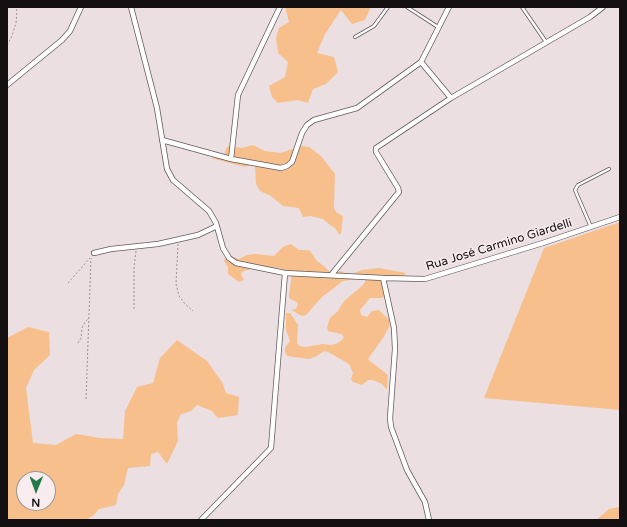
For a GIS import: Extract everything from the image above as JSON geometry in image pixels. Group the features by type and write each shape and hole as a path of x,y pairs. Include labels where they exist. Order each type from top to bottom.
{"street":[{"path":"7,85 62,40 70,31 81,7"},
{"name":"Rua José Carmino Giardelli","path":"131,7 157,108 167,168 173,180 209,211 217,226 223,248 229,258 236,263 285,273 425,279 535,246 620,217"},
{"path":"232,159 237,99 280,7"},
{"path":"162,140 232,159 282,168 287,166 292,162 302,133 307,125 314,120 357,108 421,62 449,7"},
{"path":"332,274 399,192 376,152 376,148 451,98 590,17 603,7"},
{"path":"421,62 451,98"},
{"path":"94,253 111,249 136,247 178,240 198,235 217,226"},
{"path":"201,520 271,448 285,273"},
{"path":"383,278 394,328 395,349 390,418 391,427 407,470 425,502 429,520"}],"lane":[{"path":"355,38 374,26 388,7"},
{"path":"407,7 438,27"},
{"path":"522,7 546,43"},
{"path":"591,227 575,190 578,185 609,169"}],"path":[{"path":"7,45 12,36 16,23 17,10 15,7"},
{"path":"178,240 176,284 179,296 193,311"},
{"path":"134,309 134,266 136,247"},
{"path":"68,283 94,253"},
{"path":"86,399 91,258"},
{"path":"78,343 81,338 82,328 89,317"}],"shaded area":[{"path":"285,7 371,7 365,20 352,24 341,10 325,34 317,53 334,57 338,72 326,84 313,89 308,103 298,100 278,103 272,97 269,86 285,77 288,62 278,53 276,38 279,28 289,22"},
{"path":"253,145 265,151 280,153 302,146 309,147 321,156 335,174 334,208 336,212 343,217 341,234 339,234 335,228 323,219 311,216 303,217 299,208 283,206 271,196 260,191 256,184 255,165 248,162 249,166 245,167 211,158 224,156 226,148 229,146 242,148"},
{"path":"620,222 620,410 484,398 544,248"},
{"path":"291,244 299,250 310,251 317,261 332,274 341,271 350,275 362,270 379,268 406,273 403,276 383,283 386,296 381,298 370,298 360,310 361,315 367,317 372,311 379,310 390,320 389,327 383,338 368,359 388,375 387,390 382,384 373,380 368,380 362,385 353,382 351,379 353,373 349,364 328,352 324,351 309,359 287,356 285,352 285,348 290,341 286,330 286,313 290,313 298,325 297,343 299,346 306,347 323,344 330,345 336,344 342,340 344,337 341,334 328,331 327,327 330,318 338,311 344,301 362,286 365,279 343,281 322,297 306,315 302,316 291,310 296,309 298,304 289,297 292,272 279,268 256,267 242,272 241,274 244,280 239,282 228,274 228,267 224,261 225,258 230,256 239,259 247,255 255,254 274,256 283,247"},
{"path":"28,327 49,332 50,355 34,370 26,388 33,443 56,445 76,434 100,438 123,439 125,411 137,387 153,383 160,358 177,340 207,361 222,382 226,393 239,397 238,415 218,418 212,411 197,405 191,411 181,414 177,423 178,441 167,464 158,452 151,454 150,466 128,468 124,485 118,494 116,505 99,509 94,515 86,520 7,520 7,338"},
{"path":"620,507 620,520 596,520 609,509"}]}
